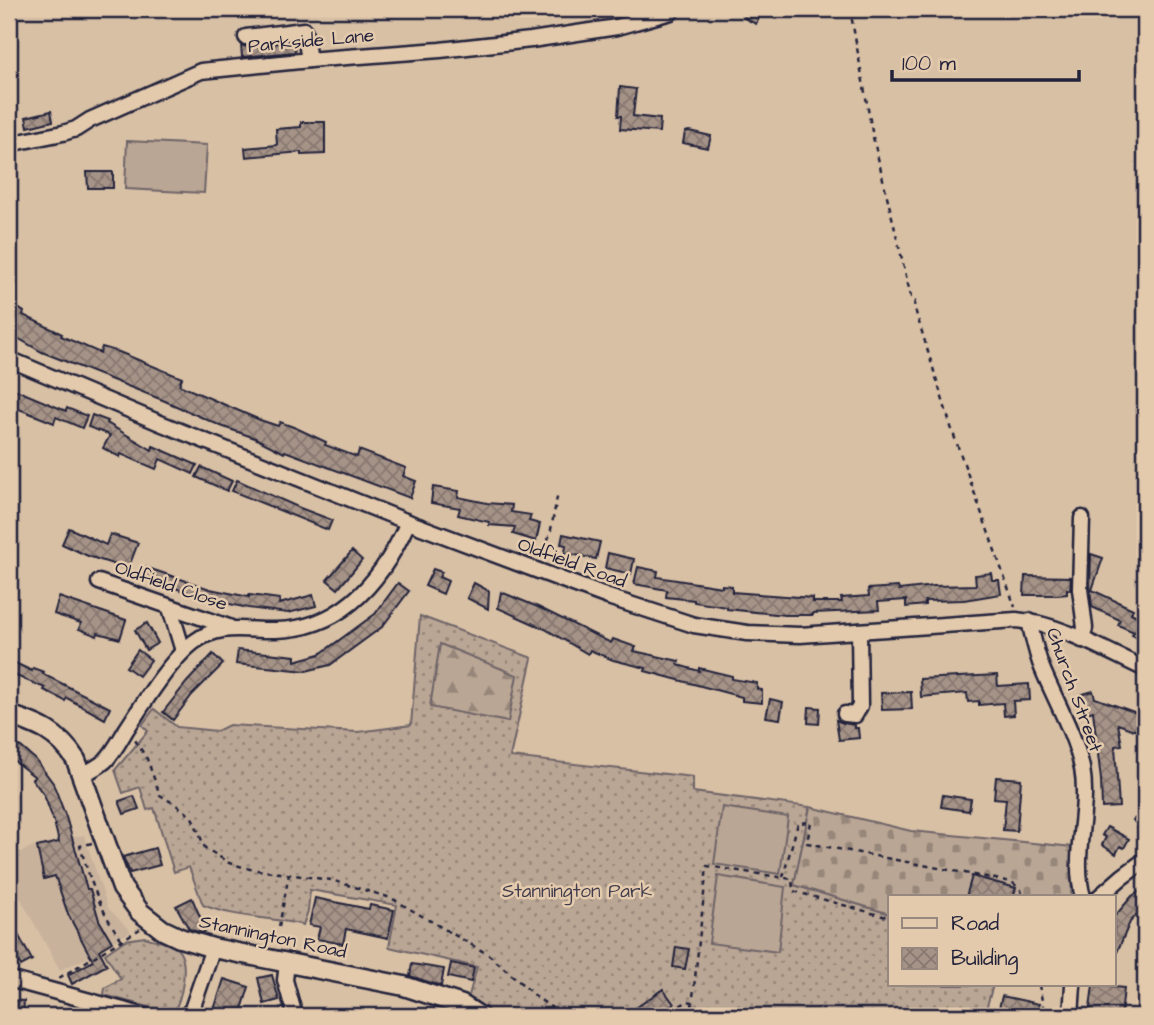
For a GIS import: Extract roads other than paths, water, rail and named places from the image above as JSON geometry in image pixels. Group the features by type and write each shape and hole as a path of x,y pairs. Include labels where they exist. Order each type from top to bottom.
{"main road":[{"name":"Stannington Road","path":"9,715 42,726 67,746 82,775 122,888 139,912 151,921 180,938 213,948 404,986 462,1005 479,1016"}],"street":[{"name":"Parkside Lane","path":"9,144 76,129 90,120 201,71 531,40 617,27 671,12"},
{"path":"246,37 304,30 309,60"},
{"name":"Oldfield Road","path":"9,359 408,522 608,597 694,625 747,633 800,635 1022,621 1051,627 1145,669"},
{"path":"1082,518 1080,589 1085,628 1082,640"},
{"path":"82,775 105,760 183,651 196,640 213,631 229,627 275,630 301,628 325,621 347,607 384,567 394,553 408,522"},
{"name":"Oldfield Close","path":"99,582 229,627"},
{"path":"170,608 183,651"},
{"name":"Church Street","path":"1022,621 1082,768 1084,788 1079,879 1083,895"},
{"path":"845,714 855,715 860,706 859,631"},
{"path":"1102,895 1145,860"},
{"path":"186,1016 192,1009 213,948"},
{"path":"287,963 285,980 295,1016"},
{"path":"9,979 145,1016"},
{"path":"1071,1016 1073,986"}],"park label":[{"name":"Stannington Park","path":"577,891"}]}
